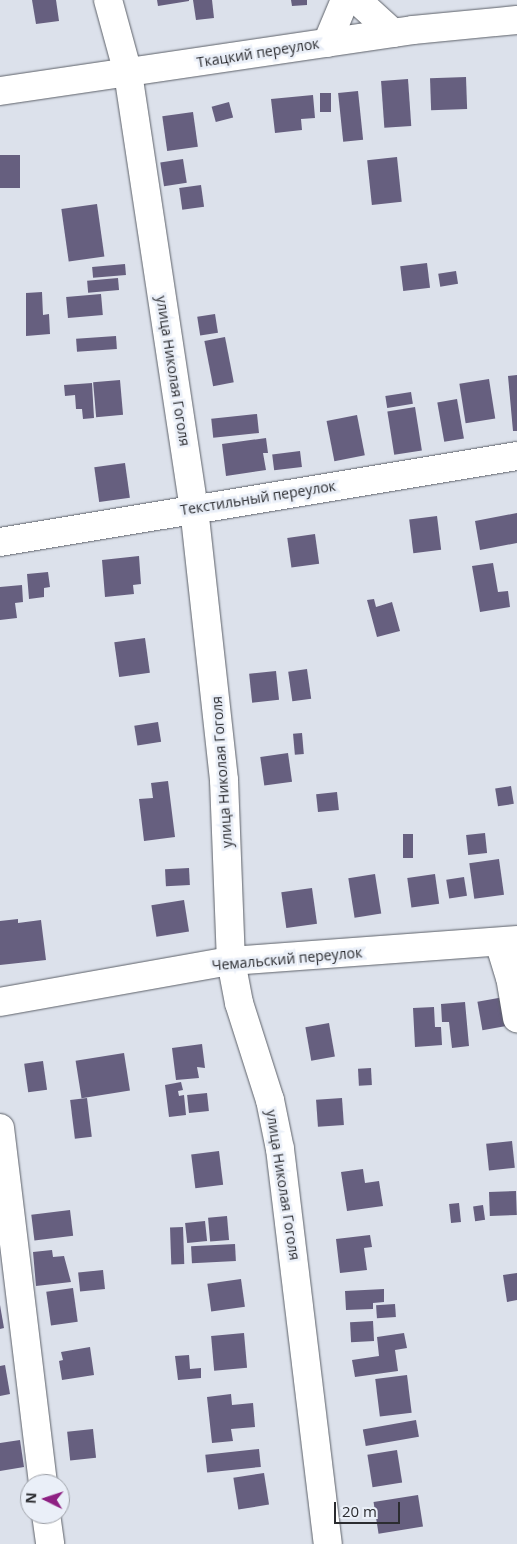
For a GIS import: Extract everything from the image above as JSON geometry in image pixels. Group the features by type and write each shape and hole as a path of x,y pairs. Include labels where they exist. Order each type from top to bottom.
{"street":[{"name":"улица Николая Гоголя","path":"108,0 128,73 194,508 224,780 231,961 239,1003 270,1100 280,1149 328,1544"},
{"path":"327,43 345,0"},
{"path":"357,0 393,33"},
{"name":"Ткацкий переулок","path":"0,91 393,33 517,20"},
{"name":"Текстильный переулок","path":"0,542 194,508 517,456"},
{"path":"508,941 510,977 517,1018"},
{"name":"Чемальский переулок","path":"0,1002 231,961 508,941"},
{"path":"0,1128 42,1474"},
{"path":"47,1524 50,1544"}],"building":[{"path":"32,0 56,0 59,21 36,24"},
{"path":"157,0 189,0 189,1 158,6"},
{"path":"193,0 212,0 214,18 196,20"},
{"path":"291,0 307,0 307,5 292,6"},
{"path":"466,77 467,109 431,110 430,78"},
{"path":"408,79 411,126 384,128 381,81"},
{"path":"358,91 363,140 343,142 338,93"},
{"path":"320,93 331,93 331,112 320,112"},
{"path":"313,95 315,118 301,119 302,130 275,133 271,99"},
{"path":"229,102 233,117 216,122 212,107"},
{"path":"193,112 198,147 167,151 162,116"},
{"path":"0,155 20,155 20,188 0,188"},
{"path":"397,157 402,202 372,205 367,160"},
{"path":"183,159 187,183 164,186 160,163"},
{"path":"201,185 204,207 182,210 179,188"},
{"path":"97,204 104,256 69,261 61,209"},
{"path":"427,263 430,288 403,291 400,266"},
{"path":"125,264 126,275 93,278 92,267"},
{"path":"456,271 458,284 440,287 438,274"},
{"path":"118,278 119,290 88,293 87,281"},
{"path":"42,292 43,315 49,314 50,334 26,336 26,293"},
{"path":"101,294 103,315 68,318 66,297"},
{"path":"215,314 218,333 200,336 197,317"},
{"path":"116,336 117,349 77,352 76,339"},
{"path":"225,337 234,382 213,386 204,341"},
{"path":"517,375 517,431 513,431 508,376"},
{"path":"489,379 495,419 466,423 459,384"},
{"path":"120,380 123,415 96,417 93,382"},
{"path":"92,383 94,418 83,419 82,409 76,409 75,395 65,396 64,385"},
{"path":"411,392 413,404 387,408 385,396"},
{"path":"457,399 464,438 444,442 437,402"},
{"path":"415,407 422,450 394,455 387,411"},
{"path":"257,414 259,433 213,438 211,419"},
{"path":"357,415 365,455 334,461 327,421"},
{"path":"266,438 268,453 263,453 266,470 226,476 222,444"},
{"path":"300,451 302,467 274,470 272,454"},
{"path":"125,463 130,498 99,502 94,467"},
{"path":"517,513 517,543 480,550 475,521"},
{"path":"437,516 441,550 413,553 409,519"},
{"path":"315,534 319,564 291,568 287,538"},
{"path":"139,556 141,584 133,585 134,594 105,597 102,560"},
{"path":"493,563 498,592 508,591 510,607 480,612 472,566"},
{"path":"48,572 50,587 44,588 44,597 29,599 27,574"},
{"path":"22,585 23,602 15,603 17,618 0,620 0,587"},
{"path":"374,599 376,607 392,602 400,631 377,637 367,600"},
{"path":"145,638 150,673 119,677 114,642"},
{"path":"307,669 311,699 292,701 288,672"},
{"path":"276,671 279,700 252,703 249,674"},
{"path":"158,722 161,742 137,746 134,726"},
{"path":"302,733 304,754 295,755 293,734"},
{"path":"288,753 292,782 264,786 260,757"},
{"path":"168,781 175,837 144,841 139,799 153,798 151,783"},
{"path":"511,786 514,804 498,806 495,789"},
{"path":"337,792 339,810 318,812 316,794"},
{"path":"485,833 487,853 468,855 466,835"},
{"path":"403,834 413,834 413,858 403,858"},
{"path":"499,859 504,895 474,899 469,863"},
{"path":"189,868 190,885 166,886 165,869"},
{"path":"375,874 381,914 355,918 348,878"},
{"path":"435,874 439,904 411,908 407,878"},
{"path":"464,877 467,896 449,899 446,880"},
{"path":"312,888 317,924 286,928 281,892"},
{"path":"184,900 189,932 156,937 151,905"},
{"path":"18,919 18,923 41,920 46,960 0,965 0,921"},
{"path":"504,997 509,1026 482,1030 477,1002"},
{"path":"465,1002 469,1046 452,1048 449,1022 442,1022 441,1004"},
{"path":"434,1007 435,1027 441,1027 442,1045 415,1047 413,1008"},
{"path":"329,1023 335,1056 311,1061 305,1027"},
{"path":"202,1044 205,1068 197,1067 199,1078 176,1080 172,1048"},
{"path":"124,1053 130,1091 82,1098 76,1061"},
{"path":"43,1061 47,1090 28,1092 24,1064"},
{"path":"371,1068 372,1085 359,1086 358,1069"},
{"path":"181,1082 183,1090 178,1091 179,1096 184,1095 186,1115 169,1117 165,1085"},
{"path":"207,1093 209,1111 189,1113 187,1095"},
{"path":"87,1098 92,1137 75,1139 70,1100"},
{"path":"342,1098 344,1125 318,1127 316,1100"},
{"path":"512,1141 515,1168 489,1171 486,1144"},
{"path":"219,1151 223,1185 195,1188 191,1154"},
{"path":"363,1169 365,1183 379,1181 383,1206 347,1211 341,1172"},
{"path":"516,1191 517,1215 490,1216 489,1192"},
{"path":"459,1203 461,1222 451,1223 449,1204"},
{"path":"483,1205 485,1220 475,1221 473,1206"},
{"path":"70,1210 73,1236 34,1241 31,1215"},
{"path":"227,1216 229,1240 210,1242 208,1218"},
{"path":"205,1221 207,1241 187,1243 185,1223"},
{"path":"170,1227 183,1227 184,1264 171,1264"},
{"path":"370,1235 372,1247 364,1248 367,1270 340,1273 336,1239"},
{"path":"235,1244 236,1261 192,1263 191,1246"},
{"path":"52,1250 53,1257 64,1256 71,1282 36,1286 33,1252"},
{"path":"103,1270 105,1289 80,1292 78,1273"},
{"path":"517,1273 517,1300 507,1302 503,1275"},
{"path":"241,1279 245,1307 211,1311 207,1284"},
{"path":"73,1288 78,1322 51,1325 46,1292"},
{"path":"384,1289 384,1302 373,1303 373,1309 346,1310 345,1291"},
{"path":"395,1304 396,1317 377,1318 376,1305"},
{"path":"0,1305 4,1328 0,1329"},
{"path":"373,1321 374,1341 351,1342 350,1322"},
{"path":"244,1333 247,1368 214,1371 211,1336"},
{"path":"404,1333 407,1348 395,1350 398,1371 355,1377 352,1360 379,1356 377,1337"},
{"path":"90,1347 94,1375 62,1380 59,1361 63,1360 61,1352"},
{"path":"189,1355 190,1369 201,1368 201,1378 178,1380 175,1356"},
{"path":"5,1365 10,1394 0,1396 0,1366"},
{"path":"407,1375 412,1413 380,1417 375,1379"},
{"path":"231,1394 232,1405 253,1403 255,1427 231,1429 233,1441 212,1443 207,1397"},
{"path":"416,1420 419,1437 366,1446 363,1429"},
{"path":"93,1429 96,1458 70,1461 67,1432"},
{"path":"20,1440 24,1467 0,1471 0,1443"},
{"path":"259,1449 261,1467 207,1473 205,1455"},
{"path":"397,1450 402,1483 373,1487 367,1455"},
{"path":"264,1473 269,1505 238,1509 233,1478"},
{"path":"418,1495 423,1527 379,1534 374,1502"}]}
